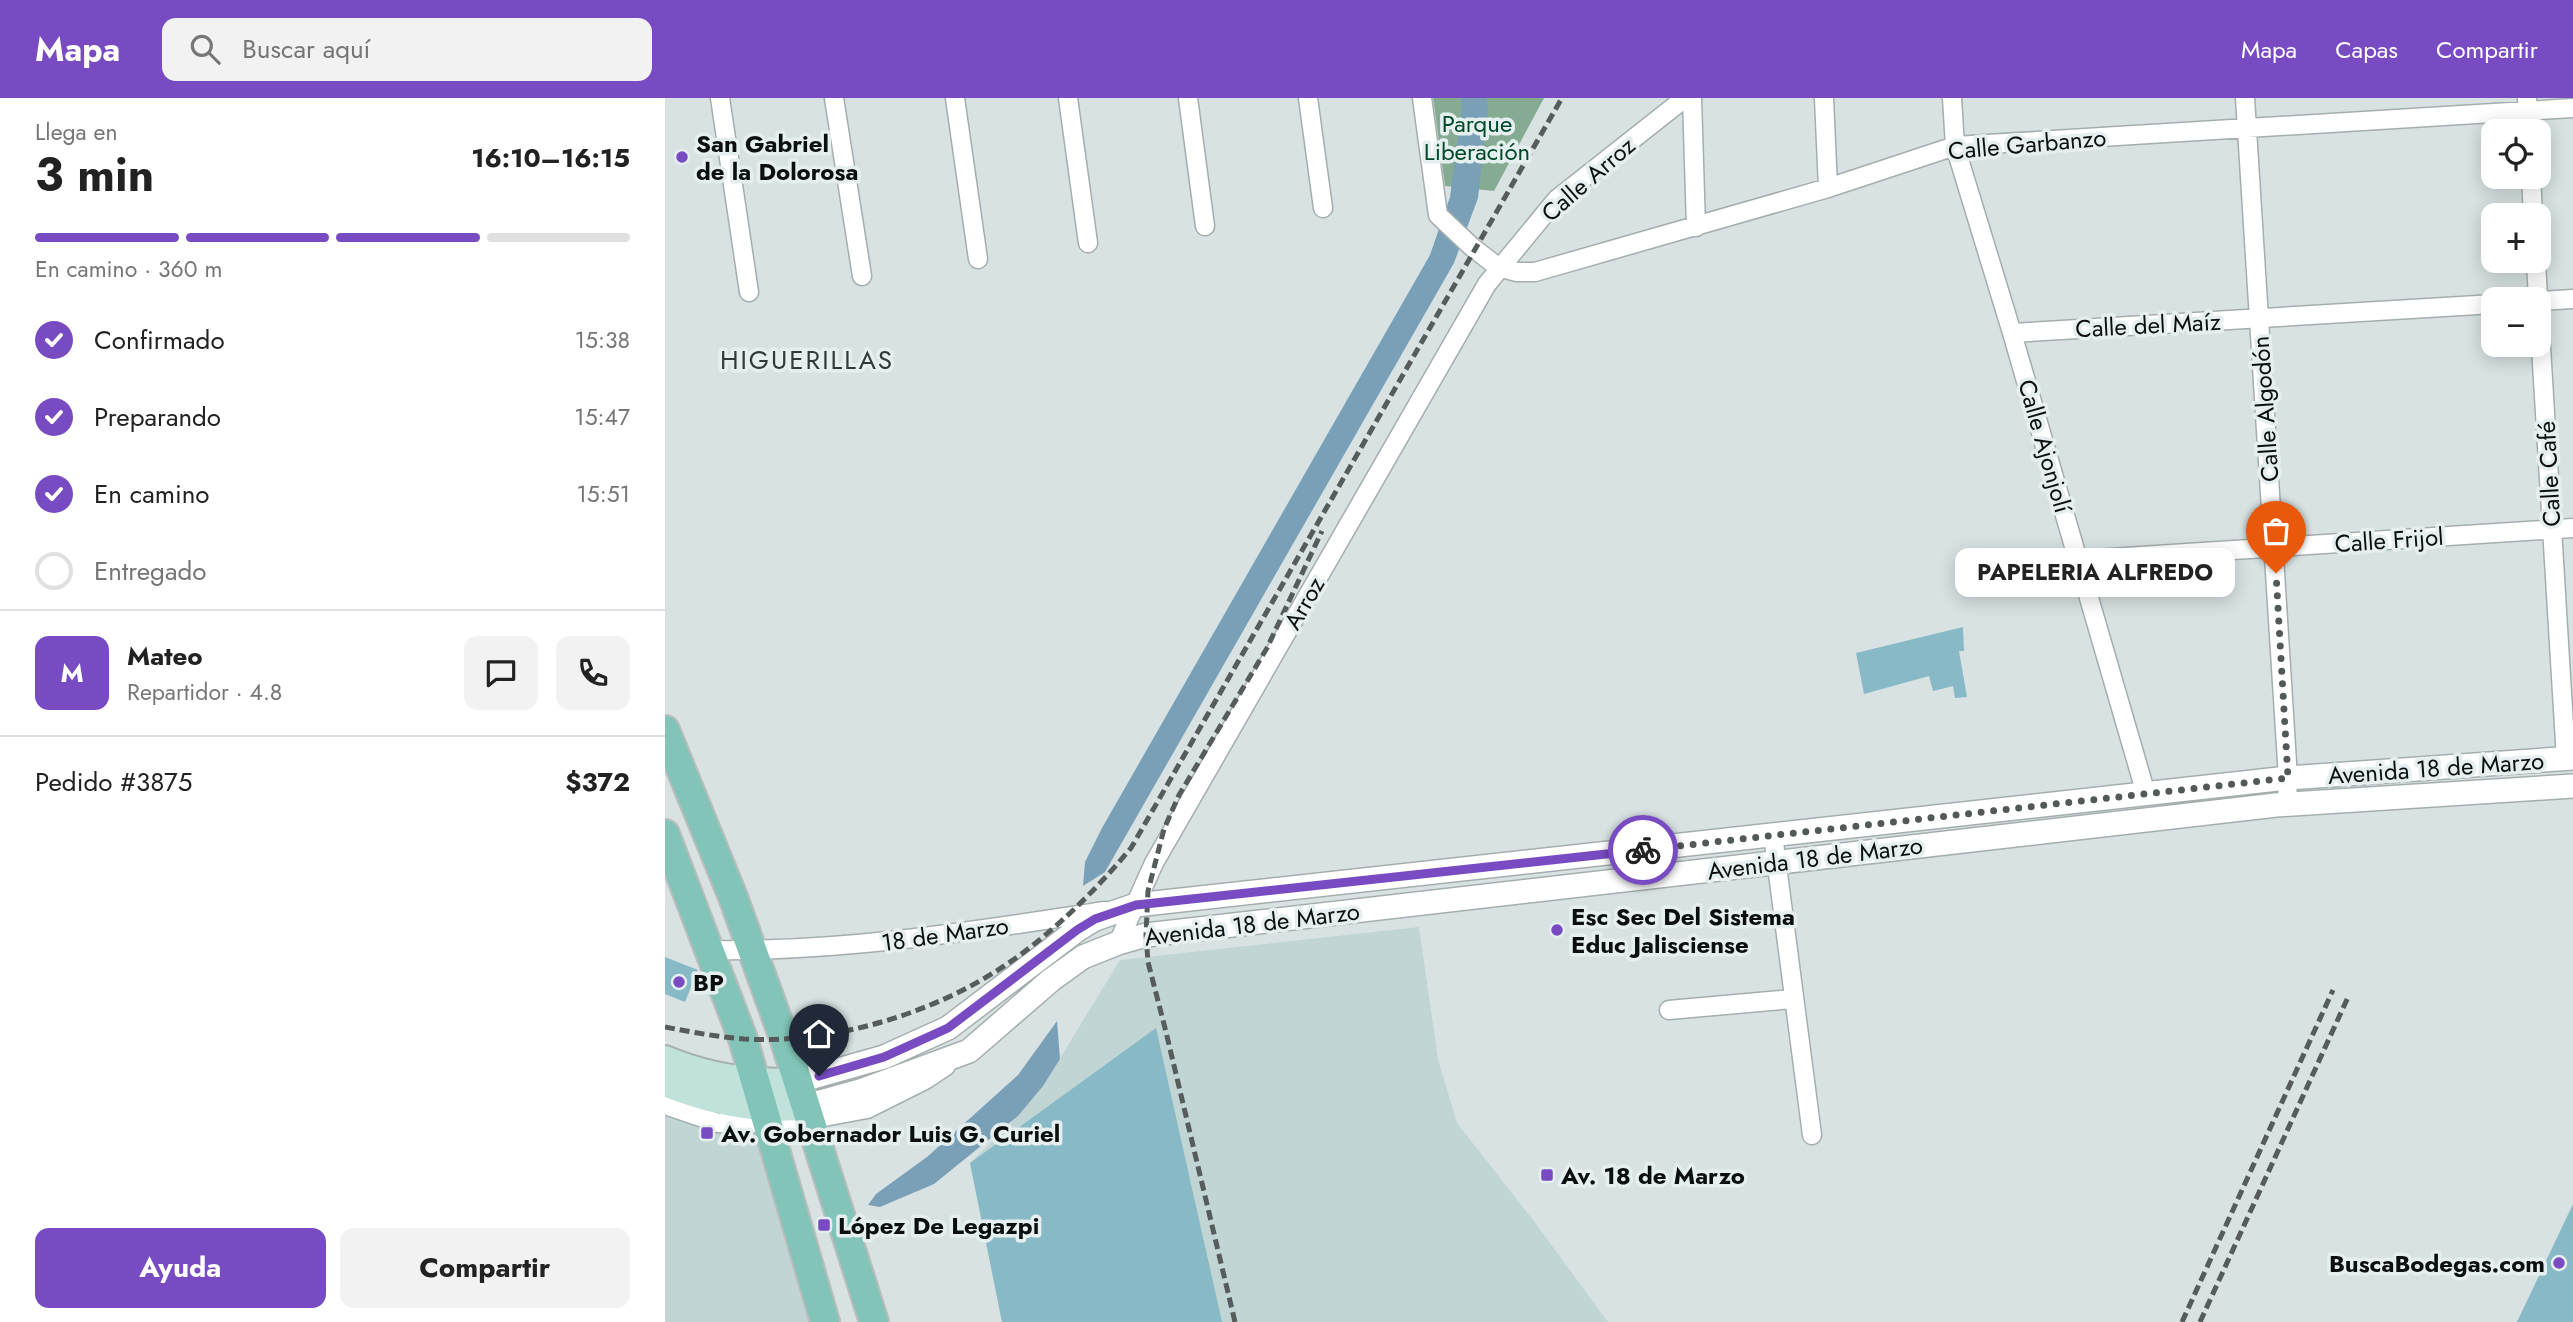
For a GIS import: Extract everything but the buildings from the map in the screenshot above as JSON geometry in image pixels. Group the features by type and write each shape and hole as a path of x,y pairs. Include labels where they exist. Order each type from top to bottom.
{"main road":[{"path":"665,730 753,951 805,1102 874,1322"},
{"path":"665,834 710,950 763,1105 825,1322"},
{"path":"665,1059 717,1076 763,1105"},
{"path":"665,1083 717,1100 763,1105"},
{"name":"Avenida 18 de Marzo","path":"763,1105 805,1102"}],"street":[{"path":"720,98 749,292"},
{"path":"834,98 862,276"},
{"path":"955,98 978,259"},
{"path":"1068,98 1088,243"},
{"path":"1188,98 1205,226"},
{"path":"1308,98 1323,208"},
{"path":"1422,98 1438,215 1498,267"},
{"name":"Calle Arroz","path":"1498,267 1557,199 1685,98"},
{"path":"1692,98 1696,227"},
{"path":"1824,98 1828,188"},
{"name":"Calle Ajonjolí","path":"1952,98 1955,146 2146,794"},
{"name":"Calle Algodón","path":"2245,98 2275,548 2288,778 2287,804"},
{"name":"Calle Garbanzo","path":"1498,267 1517,272 1535,272 1828,188 1955,146 2247,128 2527,104 2573,108"},
{"name":"Arroz","path":"1118,943 1161,851 1498,267"},
{"path":"2551,300 2573,299"},
{"name":"Calle del Maíz","path":"2012,333 2481,305"},
{"name":"Calle Café","path":"2542,357 2569,758"},
{"name":"Calle Frijol","path":"2078,560 2573,528"},
{"name":"Avenida 18 de Marzo","path":"805,1102 884,1057 948,1028 1077,930 1095,919 1136,905 2288,778 2569,758"},
{"name":"Avenida 18 de Marzo","path":"805,1102 863,1090 969,1051 1083,957 1118,943 1152,934 2287,804 2573,786"},
{"path":"1773,835 1812,1135"},
{"name":"18 de Marzo","path":"710,950 753,951 887,943 1136,905"},
{"path":"1669,1010 1793,999"},
{"path":"665,1105 718,1123 763,1105 805,1102"}],"shaded area":[{"path":"1419,927 1438,1059 1457,1123 1608,1322 1002,1322 970,1163 1018,1116 1043,1086 1120,960"},
{"path":"665,1109 698,1121 763,1135 816,1322 665,1322"}],"green space":[{"name":"Parque Liberación","path":"1433,98 1544,98 1494,191 1445,186"}],"water":[{"path":"1460,98 1486,98 1488,108 1478,198 1454,263 1105,872 1083,886 1085,862 1102,828 1430,255 1450,197 1462,106"},
{"path":"1057,1021 1060,1059 1043,1086 1018,1116 934,1184 880,1207 868,1205 876,1194 927,1157 1018,1075"}],"railway":[{"path":"665,1027 734,1038 778,1039 847,1031 881,1022 947,998 978,982 1041,939 1089,895 1131,848 1562,98"},
{"path":"1235,1322 1148,962 1148,891 1164,829 1179,795 1267,648 1322,531"},
{"path":"2182,1322 2333,990"},
{"path":"2200,1322 2349,995"}],"way so far":[{"path":"1643,850 2288,778 2276,573"}],"place":[{"name":"San Gabriel de la Dolorosa","path":"682,157"},
{"name":"PAPELERIA ALFREDO","path":"2276,573"},
{"name":"Esc Sec Del Sistema Educ Jalisciense","path":"1557,930"},
{"name":"BP","path":"679,982"},
{"name":"Av. Gobernador Luis G. Curiel","path":"707,1133"},
{"name":"Av. 18 de Marzo","path":"1547,1175"},
{"name":"López De Legazpi","path":"824,1225"},
{"name":"BuscaBodegas.com","path":"2559,1263"}],"district":[{"name":"HIGUERILLAS","path":"807,360"}],"route":[{"path":"819,1076 884,1057 948,1028 1077,930 1095,919 1136,905 1643,850"}]}
